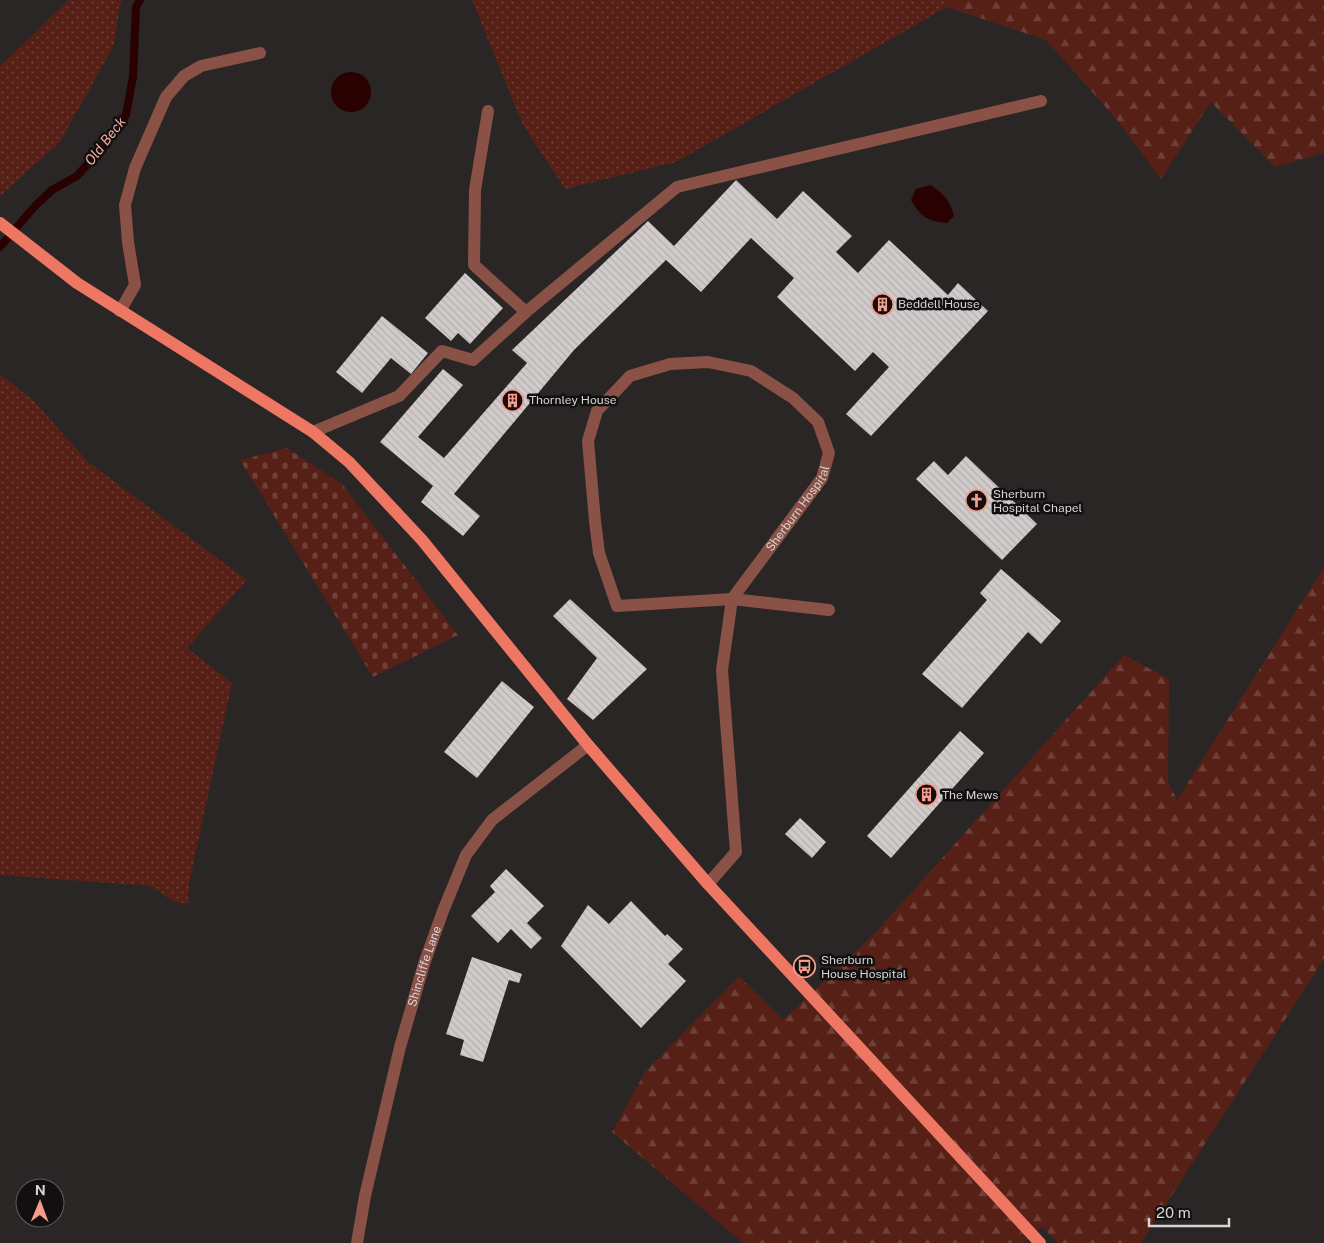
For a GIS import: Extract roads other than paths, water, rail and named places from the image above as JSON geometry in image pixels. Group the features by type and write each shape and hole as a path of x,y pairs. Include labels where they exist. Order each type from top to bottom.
{"main road":[{"path":"0,223 77,283 313,432 348,462 422,540 588,745 708,884 1040,1243"}],"street":[{"path":"120,311 135,285 128,242 125,205 134,168 166,97 184,76 201,66 260,53"},
{"path":"313,432 399,396 442,350 473,360 526,312 677,187 1041,102"},
{"path":"488,111 475,190 474,265 526,312"},
{"name":"Sherburn Hospital","path":"708,884 736,852 722,670 732,599 822,478 829,453 818,422 793,398 751,371 708,362 670,364 630,376 597,410 588,441 595,521 600,553 617,606 732,599"},
{"path":"732,599 828,610"},
{"name":"Shincliffe Lane","path":"357,1243 365,1196 400,1047 424,964 466,855 492,820 588,745"}],"waterway":[{"name":"Old Beck","path":"0,247 35,206 52,190 77,176 104,146 126,115 133,77 136,7 140,0"}],"place":[{"name":"Beddell House","path":"882,304"},
{"name":"Thornley House","path":"513,400"},
{"name":"Sherburn Hospital Chapel","path":"977,501"},
{"name":"The Mews","path":"926,795"},
{"name":"Sherburn House Hospital","path":"805,967"}]}
